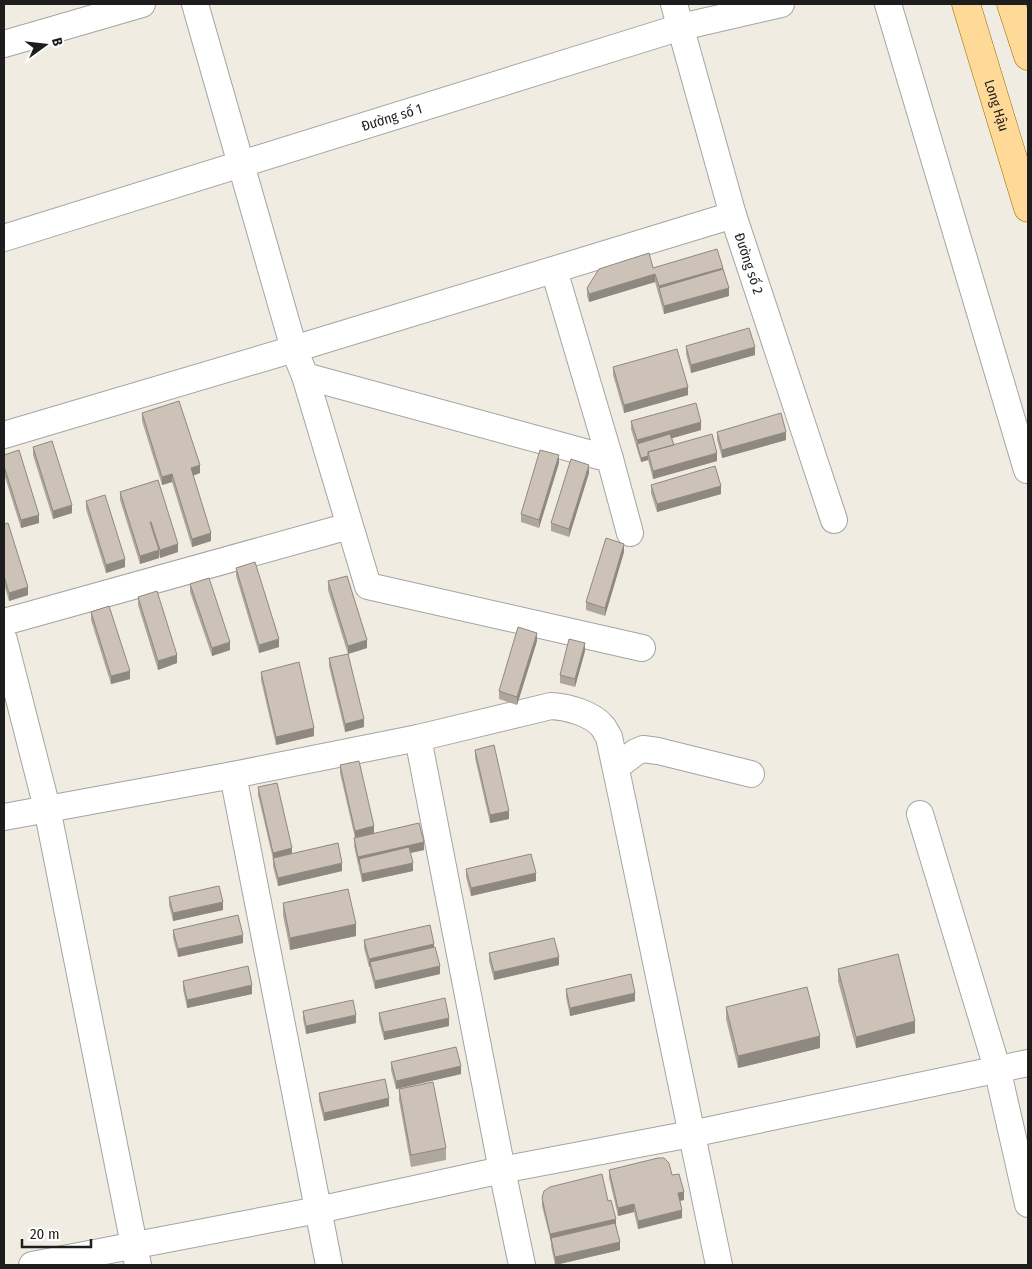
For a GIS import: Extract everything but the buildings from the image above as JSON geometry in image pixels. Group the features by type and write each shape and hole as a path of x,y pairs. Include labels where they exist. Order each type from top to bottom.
{"main road":[{"name":"Long Hậu","path":"966,4 1028,208"},
{"path":"1011,4 1028,56"}],"street":[{"path":"4,44 142,4"},
{"path":"195,4 294,349 305,376 368,586 642,648"},
{"name":"Đường số 1","path":"4,238 241,164 677,15 781,4"},
{"path":"888,4 1027,470"},
{"name":"Đường số 2","path":"677,15 733,215 834,520"},
{"path":"4,435 733,215"},
{"path":"554,270 630,533"},
{"path":"305,376 610,459"},
{"path":"4,622 350,526"},
{"path":"4,640 47,808 136,1256"},
{"path":"4,817 418,738 550,706 571,708 591,717 602,725 609,737 634,848 690,1134 720,1265"},
{"path":"418,738 522,1265"},
{"path":"616,767 643,749 751,774"},
{"path":"233,774 329,1265"},
{"path":"920,814 998,1068 1028,1204"},
{"path":"32,1265 136,1256 318,1210 502,1170 690,1134 1028,1063"}]}
